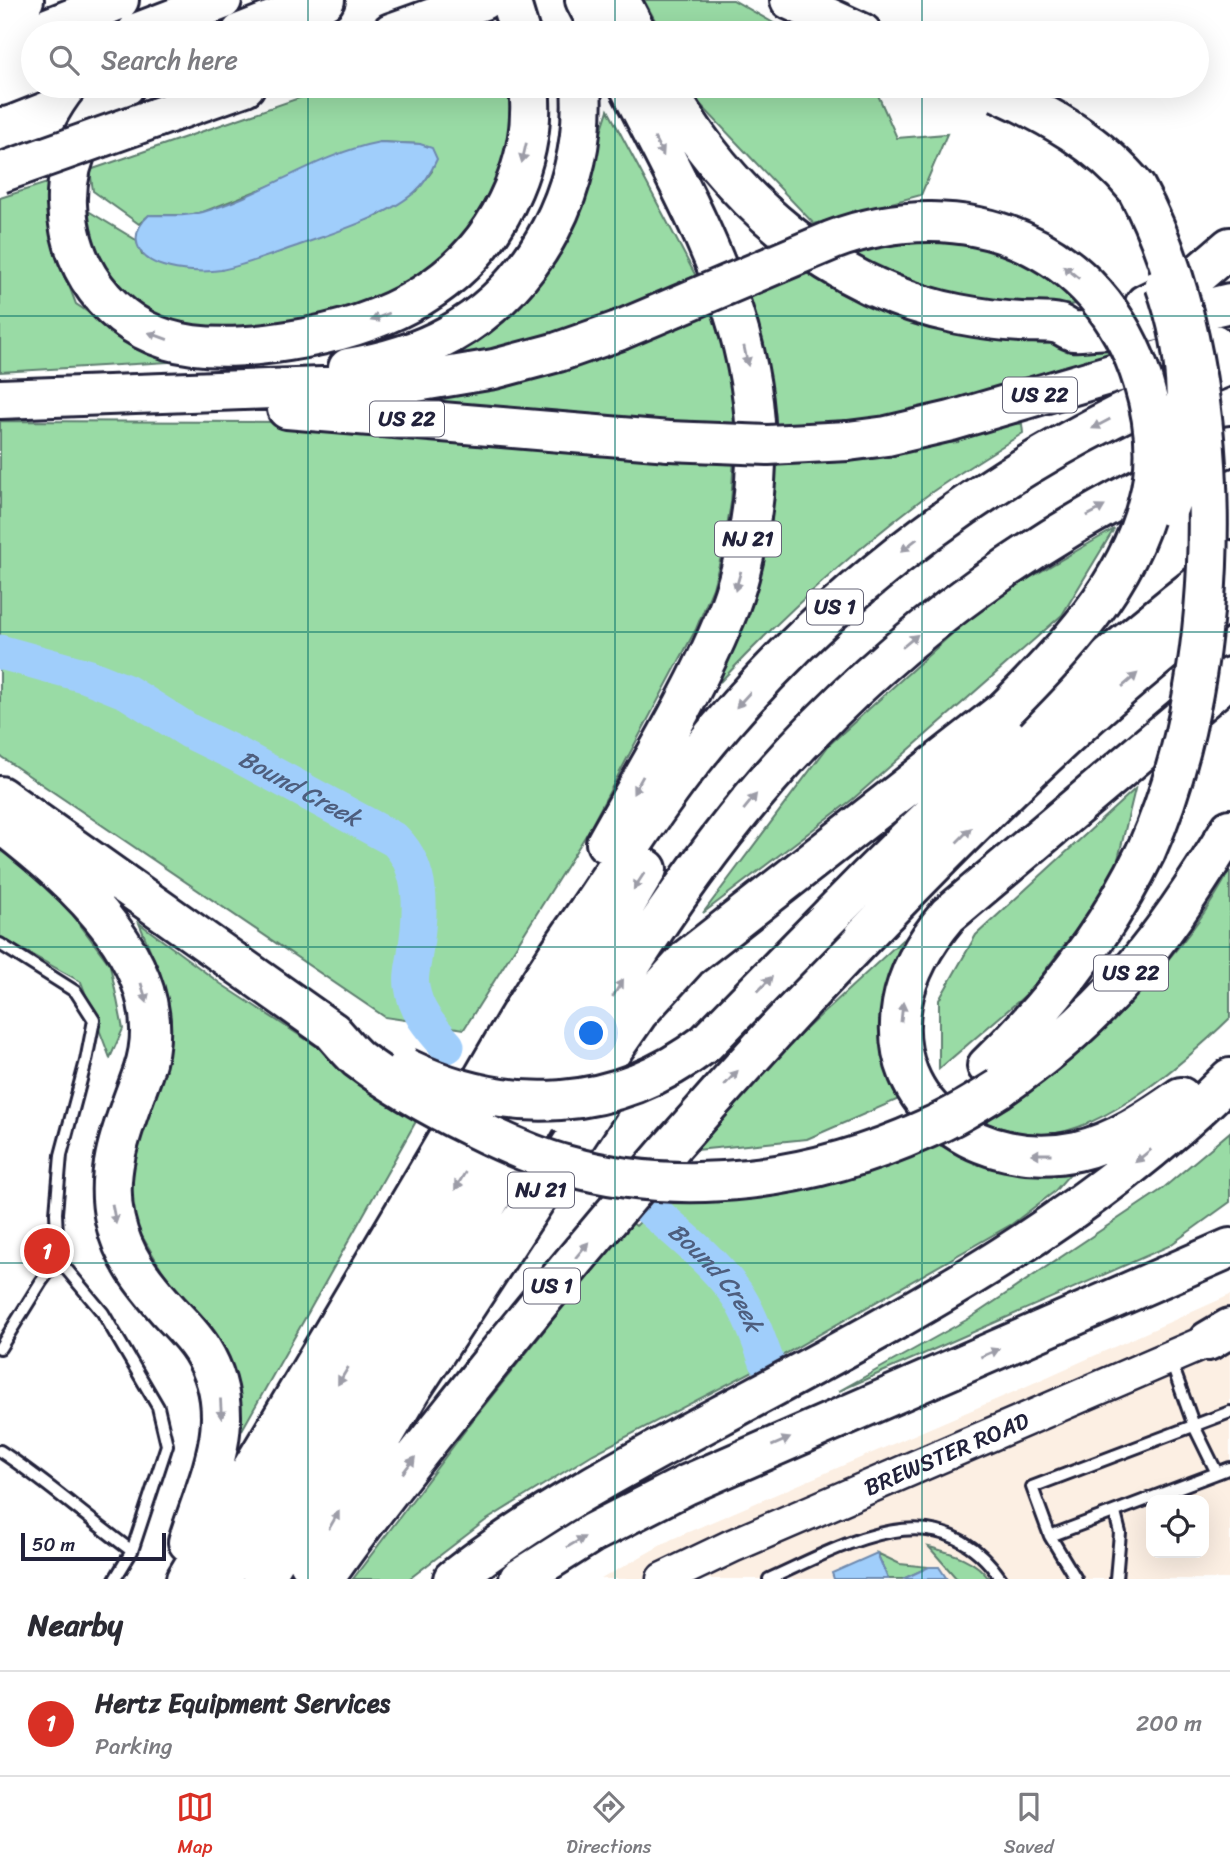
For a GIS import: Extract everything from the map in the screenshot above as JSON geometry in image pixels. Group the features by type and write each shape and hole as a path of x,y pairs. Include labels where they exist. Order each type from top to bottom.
{"highway":[{"path":"0,9 24,0"},
{"path":"66,21 119,0"},
{"path":"167,21 222,0"},
{"path":"272,21 325,0"},
{"path":"424,21 483,0"},
{"path":"510,0 516,21"},
{"path":"564,0 606,21"},
{"path":"790,0 836,21"},
{"path":"0,47 21,39"},
{"path":"0,86 21,78"},
{"path":"113,98 95,117 82,139 68,178 69,225 78,256 92,285 103,299 140,329 181,343 230,347 298,340 383,317 419,298 452,275 468,260 492,229 518,176 529,126 529,98"},
{"path":"0,173 211,98"},
{"path":"263,389 285,375 379,363 422,349 463,327 493,302 512,284 537,251 564,203 579,148 582,98"},
{"name":"NJ 21","path":"546,972 591,870 688,695 726,617 745,556 755,490 755,412 741,331 710,248 635,98"},
{"path":"672,98 696,136 738,188 780,226 838,267 897,296 958,314 1058,324 1073,331 1102,330 1230,303"},
{"name":"NJ 21","path":"299,1579 411,1390 650,1025 690,978 732,936 836,844 1073,653 1100,627 1142,568 1164,519 1180,468 1185,379 1178,326 1154,259 1123,205 1096,169 1070,142 1029,110 1007,98"},
{"path":"0,796 333,1032 357,1058 432,1106 516,1147 565,1165 617,1177 687,1182 748,1179 801,1170 855,1150 993,1077 1027,1026 1078,965 1122,897 1172,791 1207,667 1224,569 1228,520 1228,473 1216,371 1198,304 1182,262 1164,228 1135,186 1111,162 1083,139 1037,110 1011,98"},
{"path":"145,393 392,384 450,378 558,352 618,331 848,234 903,222 943,222 993,230 1041,251 1083,282 1116,323 1140,372 1153,429 1152,485 1137,535 1109,586 1065,645 1006,709"},
{"path":"1058,324 1072,317 1142,305 1156,299 1188,283 1230,247"},
{"name":"US 22","path":"0,399 145,393 287,410 669,440 768,445 848,442 940,424 1230,340"},
{"name":"US 1","path":"185,1579 546,972 647,822 692,761 762,679 841,602 934,526 1014,472 1139,404 1230,365"},
{"path":"221,1579 632,891 690,806 750,732 781,696 858,621 969,532 1088,460 1230,394"},
{"path":"264,1579 624,979 703,861 768,779 867,677 980,585 1042,543 1096,512 1171,472 1230,446"},
{"path":"333,1032 364,1043 406,1068 437,1082 490,1097 546,1101 581,1099 611,1093 641,1083 662,1072 706,1044 952,796 1112,654 1230,560"},
{"name":"US 1","path":"324,1579 402,1474 538,1303 701,1112 797,1007 905,893 1032,768 1157,656 1230,599"},
{"path":"797,1007 1230,653"},
{"path":"1230,677 948,915 929,939 912,972 902,1004 900,1030 908,1071 919,1095 934,1114 954,1130 977,1142 1025,1153 1077,1151 1121,1135 1166,1107 1230,1060"},
{"path":"0,824 63,875 103,918 130,958 147,999 149,1048 112,1169 111,1193 123,1247 138,1275 202,1349 212,1368 221,1402 221,1426 216,1456 185,1555 185,1579"},
{"name":"US 22","path":"993,1077 1069,1036 1126,979 1173,920 1230,829"},
{"path":"343,1445 646,1004 695,953 836,844"},
{"path":"453,1579 537,1518 901,1319 993,1263 1109,1183 1175,1130 1230,1078"},
{"path":"659,1449 705,1436 992,1290 1055,1251 1132,1197 1230,1113"},
{"path":"1138,1289 1230,1237"},
{"path":"519,1579 592,1533 686,1485 1230,1248"}],"street":[{"name":"BREWSTER ROAD","path":"663,1579 742,1541 1223,1334"}],"lane":[{"path":"0,944 76,992 94,1020 61,1155 56,1213 58,1259 103,1313 158,1407 167,1445 132,1551 115,1579"},
{"path":"0,1349 58,1259"},
{"path":"1169,1356 1194,1426 1217,1473"},
{"path":"1076,1579 1050,1536 1032,1487 1230,1412"},
{"path":"0,1451 37,1475 86,1517 132,1551"},
{"path":"1050,1536 1230,1468"},
{"path":"1115,1513 1120,1533 1116,1579"},
{"path":"769,1579 861,1539 906,1528 934,1530 963,1540 988,1561 1001,1579"}],"shaded area":[{"path":"1230,1295 1230,1579 601,1579 672,1539 1009,1394"}],"green space":[{"path":"644,0 733,0 770,21 655,21"},
{"path":"299,98 512,98 505,154 492,187 471,225 445,253 415,278 376,299 316,317 257,329 215,333 148,314 107,281 80,206 136,240 142,255 188,270 220,270 273,254 379,215 417,191 432,171 420,144 380,142 203,212 188,215 149,215 139,224 93,191 90,170"},
{"path":"696,98 879,98 897,138 947,134 921,195 814,224"},
{"path":"608,110 699,282 538,345 410,363 576,210"},
{"path":"50,182 51,238 76,304 127,338 186,361 0,372 0,198"},
{"path":"948,238 1025,259 1083,304 1018,303 961,294 933,287 845,253 876,243"},
{"path":"804,267 987,338 1042,344 1109,339 1118,355 910,420 775,431 765,361 745,293"},
{"path":"712,307 728,363 736,430 333,396"},
{"path":"0,421 286,422 734,457 731,503 723,549 713,588 696,629 588,832 464,1029 385,1017 0,756"},
{"path":"1011,424 1022,424 1023,433 933,491 868,542 767,633 720,682 745,610 764,538 772,526 773,458 958,442 957,439"},
{"path":"1114,529 1062,615 853,799 703,913 829,745 985,604"},
{"path":"1135,789 1113,880 1029,992 939,1069 939,1000 976,935"},
{"path":"0,844 66,906 110,965 123,1029 110,1058 81,982 0,937"},
{"path":"1230,870 1230,1018 1192,1053 1145,1090 1094,1120 1069,1130 1046,1134 1029,1134 977,1121 1044,1075 1112,1019 1178,948"},
{"path":"139,923 221,984 419,1116 233,1446 225,1353 172,1287 133,1221 127,1157 166,1057 162,979"},
{"path":"902,940 884,1025 899,1099 807,1139 696,1150 767,1065"},
{"path":"1230,1132 1230,1202 1169,1246 839,1391 970,1318 1161,1190"},
{"path":"936,1141 1076,1167 1054,1192 1012,1224 778,1358 593,1454 485,1521 409,1579 353,1579 476,1416 631,1222 636,1226 660,1202 768,1194"},
{"path":"929,1547 970,1562 989,1579 957,1579"},
{"path":"877,1553 900,1564 929,1567 903,1579 888,1579"}],"water":[{"path":"380,142 420,144 432,148 437,159 426,180 417,190 392,208 360,223 250,262 214,271 192,271 163,266 141,252 138,230 149,215 183,215 226,205 334,156"},
{"path":"877,1553 888,1579 834,1579 832,1573"},
{"path":"929,1567 939,1567 947,1579 903,1579"}],"waterway":[{"name":"Bound Creek","path":"0,652 87,676 127,692 189,731 395,840 412,865 418,893 419,923 411,978 416,1003 435,1033 447,1046"},
{"name":"Bound Creek","path":"647,1206 727,1281 750,1318 767,1362"}],"place":[{"name":"Hertz Equipment Services","path":"47,1251"}]}
